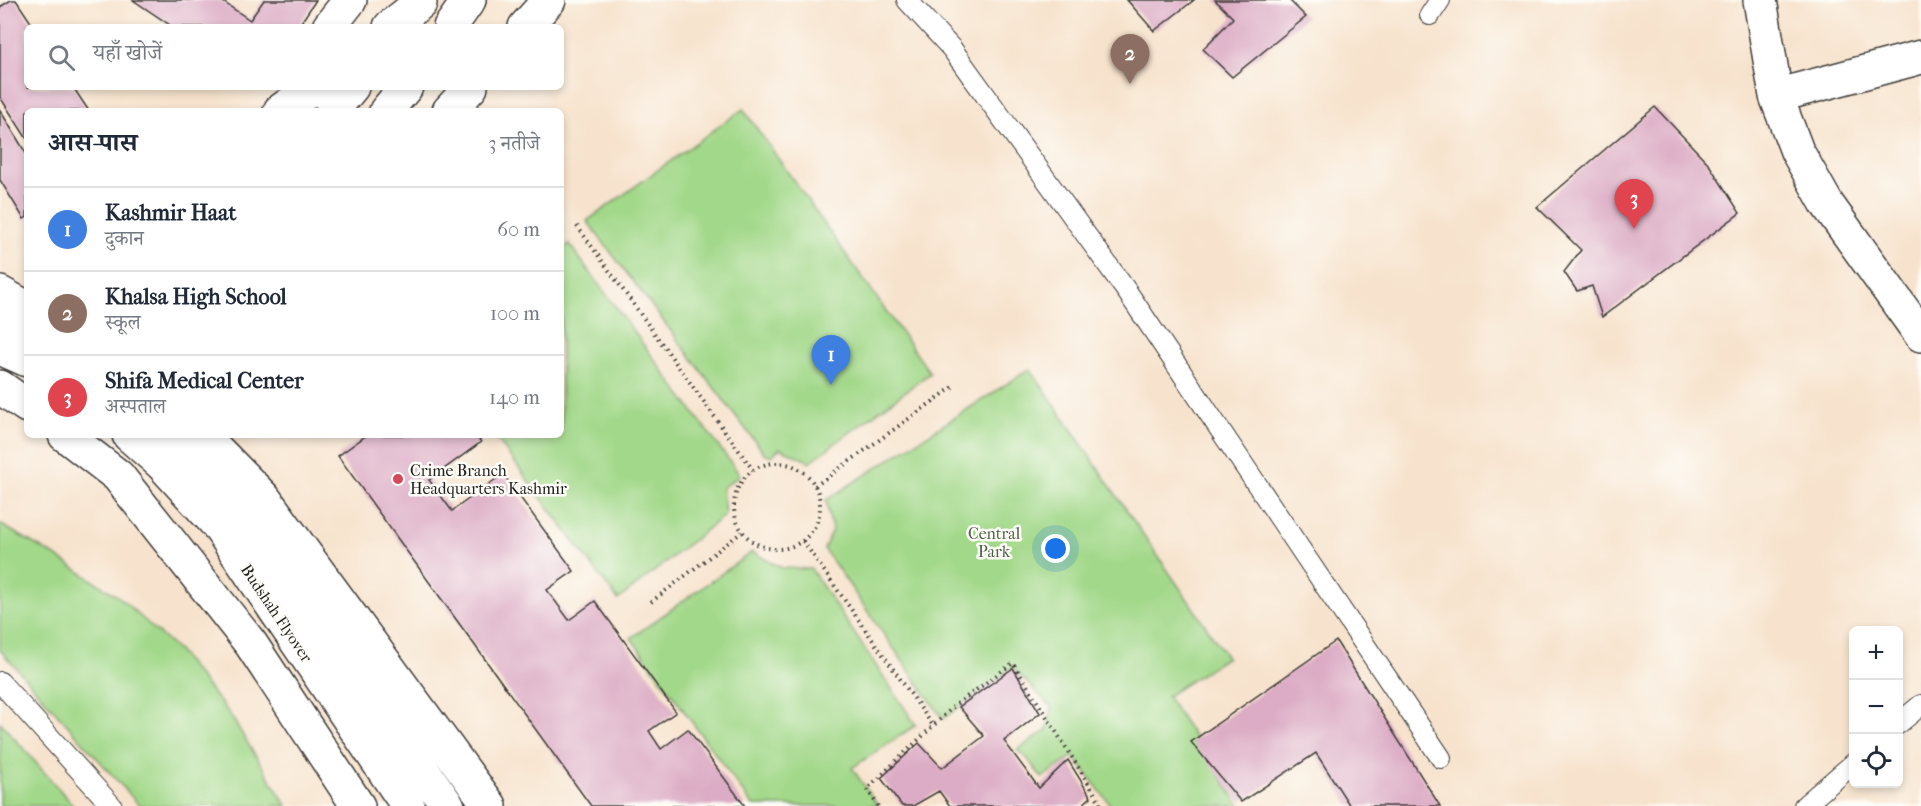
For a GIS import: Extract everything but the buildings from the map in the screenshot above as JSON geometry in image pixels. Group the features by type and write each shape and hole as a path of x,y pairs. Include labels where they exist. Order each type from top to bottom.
{"main road":[{"path":"331,24 350,0"},
{"path":"452,24 469,0"},
{"path":"528,24 549,0"},
{"path":"1760,0 1776,96 1797,150 1827,204 1921,335"},
{"path":"394,24 415,10"},
{"path":"1776,96 1921,57"},
{"path":"266,108 280,90"},
{"path":"284,108 310,90"},
{"path":"334,108 350,90"},
{"path":"388,108 404,90"},
{"path":"452,108 468,90"},
{"path":"0,293 24,283"},
{"path":"0,293 24,306"},
{"path":"0,322 24,333"},
{"path":"0,348 24,359"},
{"path":"0,387 24,404"},
{"name":"Budshah Flyover","path":"132,438 162,464 217,524 408,806"},
{"name":"Budshah Flyover","path":"170,438 239,509 448,806"},
{"path":"205,438 264,498 490,806"},
{"path":"80,439 118,476 251,644 358,806"}],"lane":[{"path":"907,0 952,49 1128,292 1441,758"},
{"path":"0,682 112,806"},
{"path":"1903,721 1921,705"},
{"path":"1804,806 1849,767"}],"path":[{"path":"577,226 753,470"},
{"path":"815,486 953,387"},
{"path":"780,463 794,466 806,474 815,486 819,497 819,515 812,532 803,541 791,547 771,549 752,542 742,532 735,519 733,506 742,479 753,470 766,464 780,463"},
{"path":"651,602 742,532"},
{"path":"803,541 934,727"},
{"path":"878,806 867,789 954,706 1013,663 1100,802 1100,806"}],"green space":[{"path":"743,109 930,373 810,462 780,448 772,456 764,453 587,221"},
{"path":"569,244 740,475 722,488 725,515 618,600 496,438 564,438 564,248"},
{"name":"Central Park","path":"1030,369 1227,657 1167,696 1240,806 1109,806 1110,804 1073,756 1042,778 1027,758 1017,750 1047,730 1052,708 1013,668 943,719 824,549 832,530 826,500"},
{"path":"0,524 119,597 178,651 229,713 287,806 140,806 0,650"},
{"path":"752,552 782,568 811,569 916,725 852,768 878,806 753,806 631,638"},
{"path":"0,722 74,806 0,806"}],"place":[{"name":"Khalsa High School","path":"1130,84"},
{"name":"Shifa Medical Center","path":"1634,229"},
{"name":"Kashmir Haat","path":"831,385"},
{"name":"Crime Branch Headquarters Kashmir","path":"398,479"}]}
